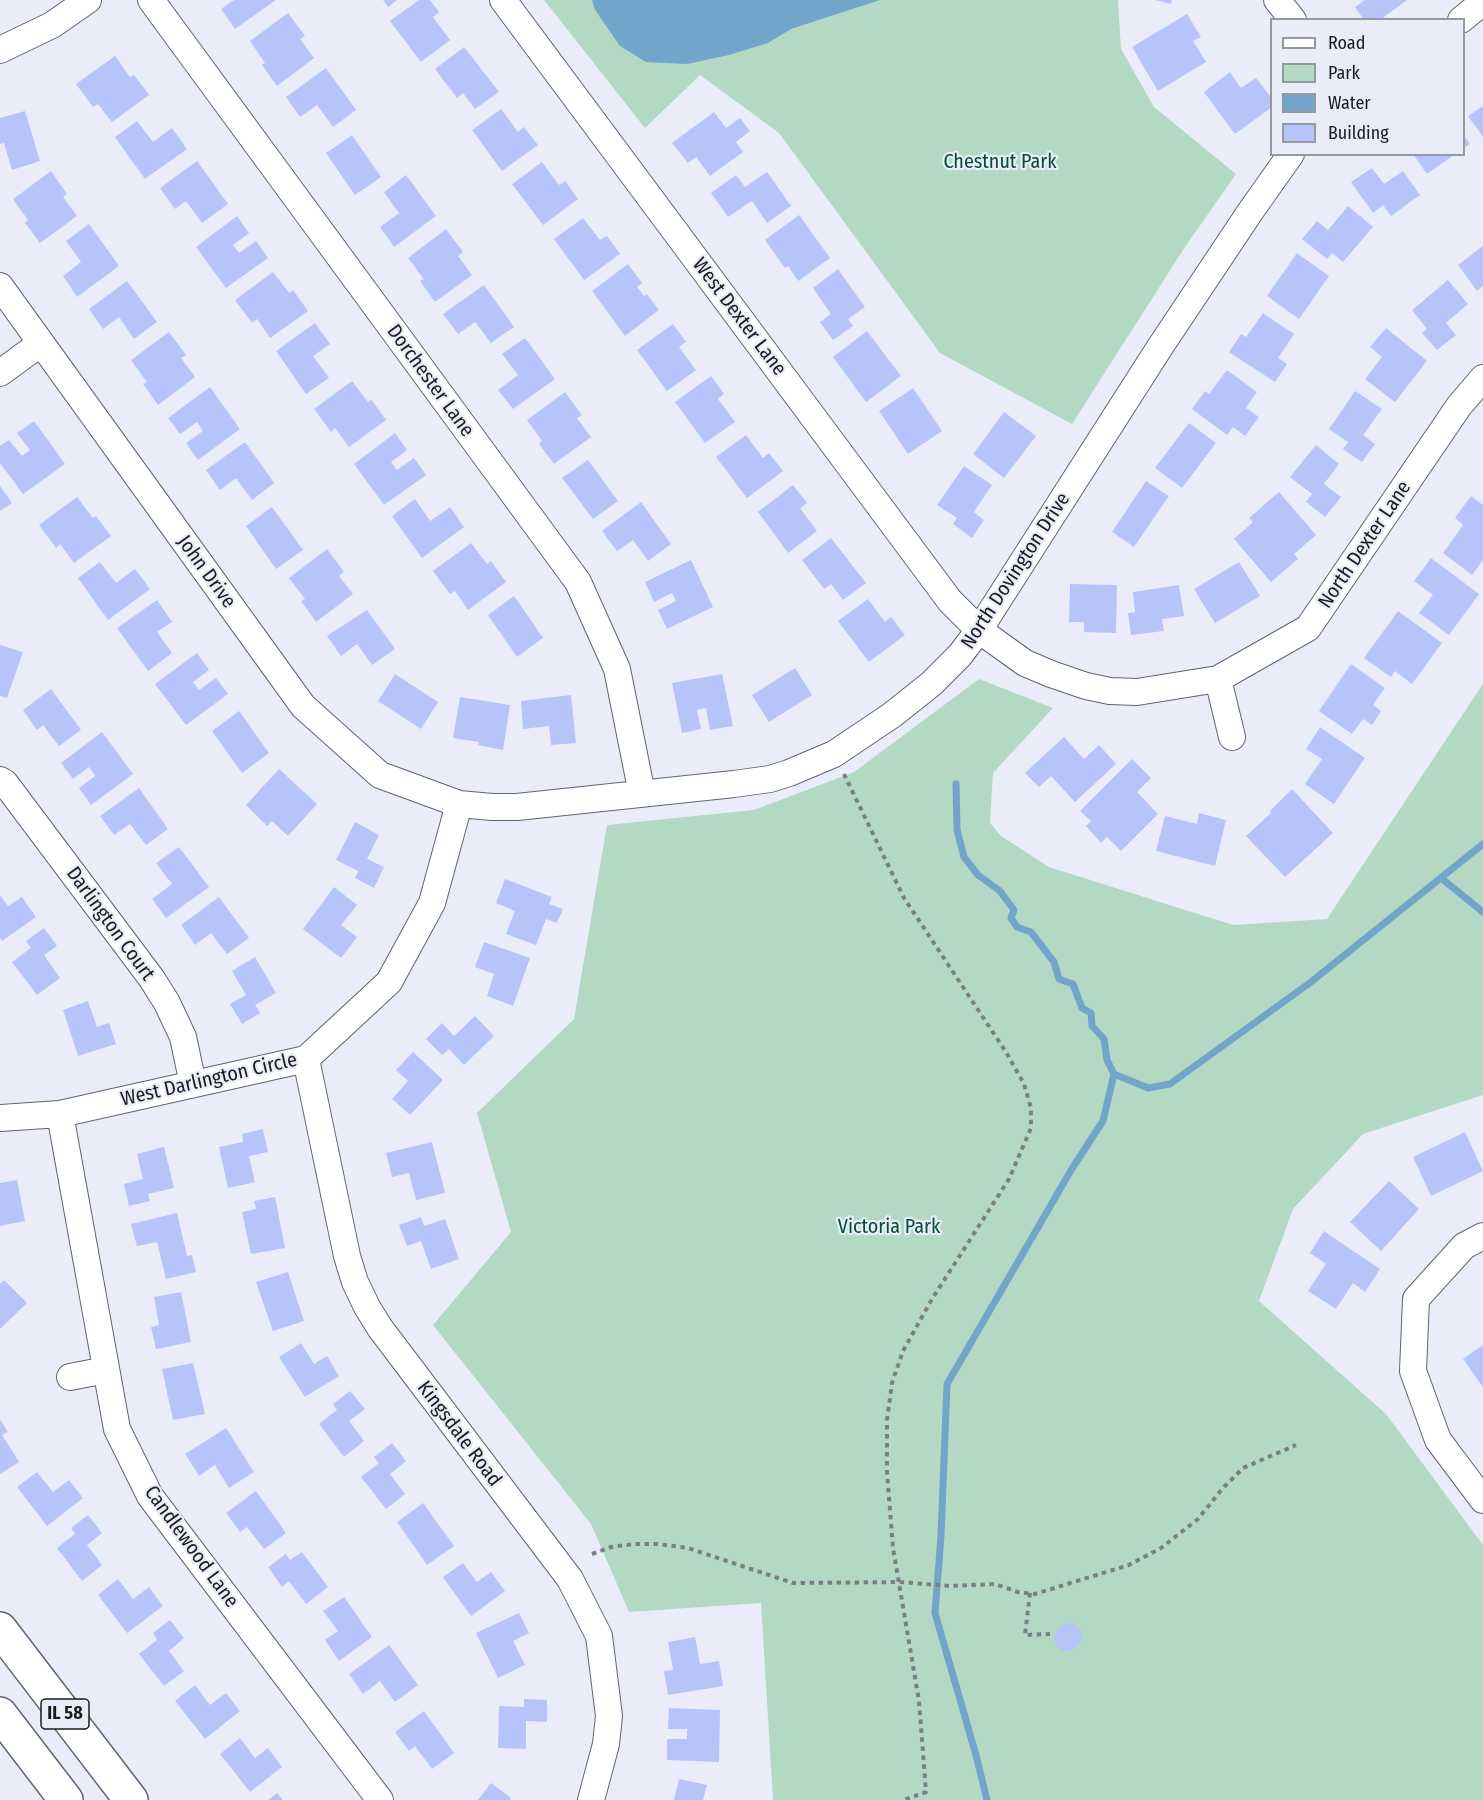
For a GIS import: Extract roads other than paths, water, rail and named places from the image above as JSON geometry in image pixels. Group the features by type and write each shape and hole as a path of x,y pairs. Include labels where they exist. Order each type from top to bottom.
{"main road":[{"name":"IL 58","path":"0,1629 131,1800"},
{"name":"IL 58","path":"0,1714 66,1800"}],"street":[{"path":"0,50 52,25 88,0"},
{"name":"Dorchester Lane","path":"151,0 578,582 617,669 642,794"},
{"name":"West Dexter Lane","path":"503,0 950,601 980,630"},
{"path":"1277,0 1291,18"},
{"path":"1463,18 1483,2"},
{"name":"North Dovington Drive","path":"459,804 517,807 770,779 834,754 892,715 932,684 980,630 1160,347 1250,212 1291,156"},
{"name":"John Drive","path":"0,286 303,706 380,775 459,804"},
{"path":"0,373 41,343"},
{"name":"North Dexter Lane","path":"980,630 1025,663 1086,686 1110,691 1137,692 1218,679 1308,628 1459,406 1483,378"},
{"path":"1218,679 1232,736"},
{"name":"Darlington Court","path":"0,780 5,783 152,979 167,1003 183,1037 193,1084"},
{"name":"West Darlington Circle","path":"0,1118 60,1114 306,1059 389,982 432,903 459,804"},
{"name":"Kingsdale Road","path":"306,1059 347,1256 355,1282 367,1307 396,1351 570,1579 599,1636 609,1716 606,1744 591,1800"},
{"name":"Candlewood Lane","path":"60,1114 117,1429 150,1496 380,1800"},
{"path":"1483,1236 1464,1246 1416,1299 1413,1371 1438,1440 1483,1500"},
{"path":"70,1377 106,1370"}],"water":[{"path":"592,0 880,0 791,29 768,43 729,55 687,64 646,62 620,46 595,10"}],"waterway":[{"path":"956,784 957,830 964,857 978,875 1000,891 1014,910 1011,918 1017,927 1031,932 1054,962 1059,979 1073,984 1082,1008 1091,1013 1092,1026 1104,1039 1107,1060 1114,1074 1148,1088 1170,1084 1311,982 1483,844"},
{"path":"1441,878 1483,912"},
{"path":"987,1800 935,1613 941,1536 947,1384 1073,1167 1103,1121 1114,1074"}],"park label":[{"name":"Chestnut Park","path":"1000,162"},
{"name":"Victoria Park","path":"889,1227"}]}
